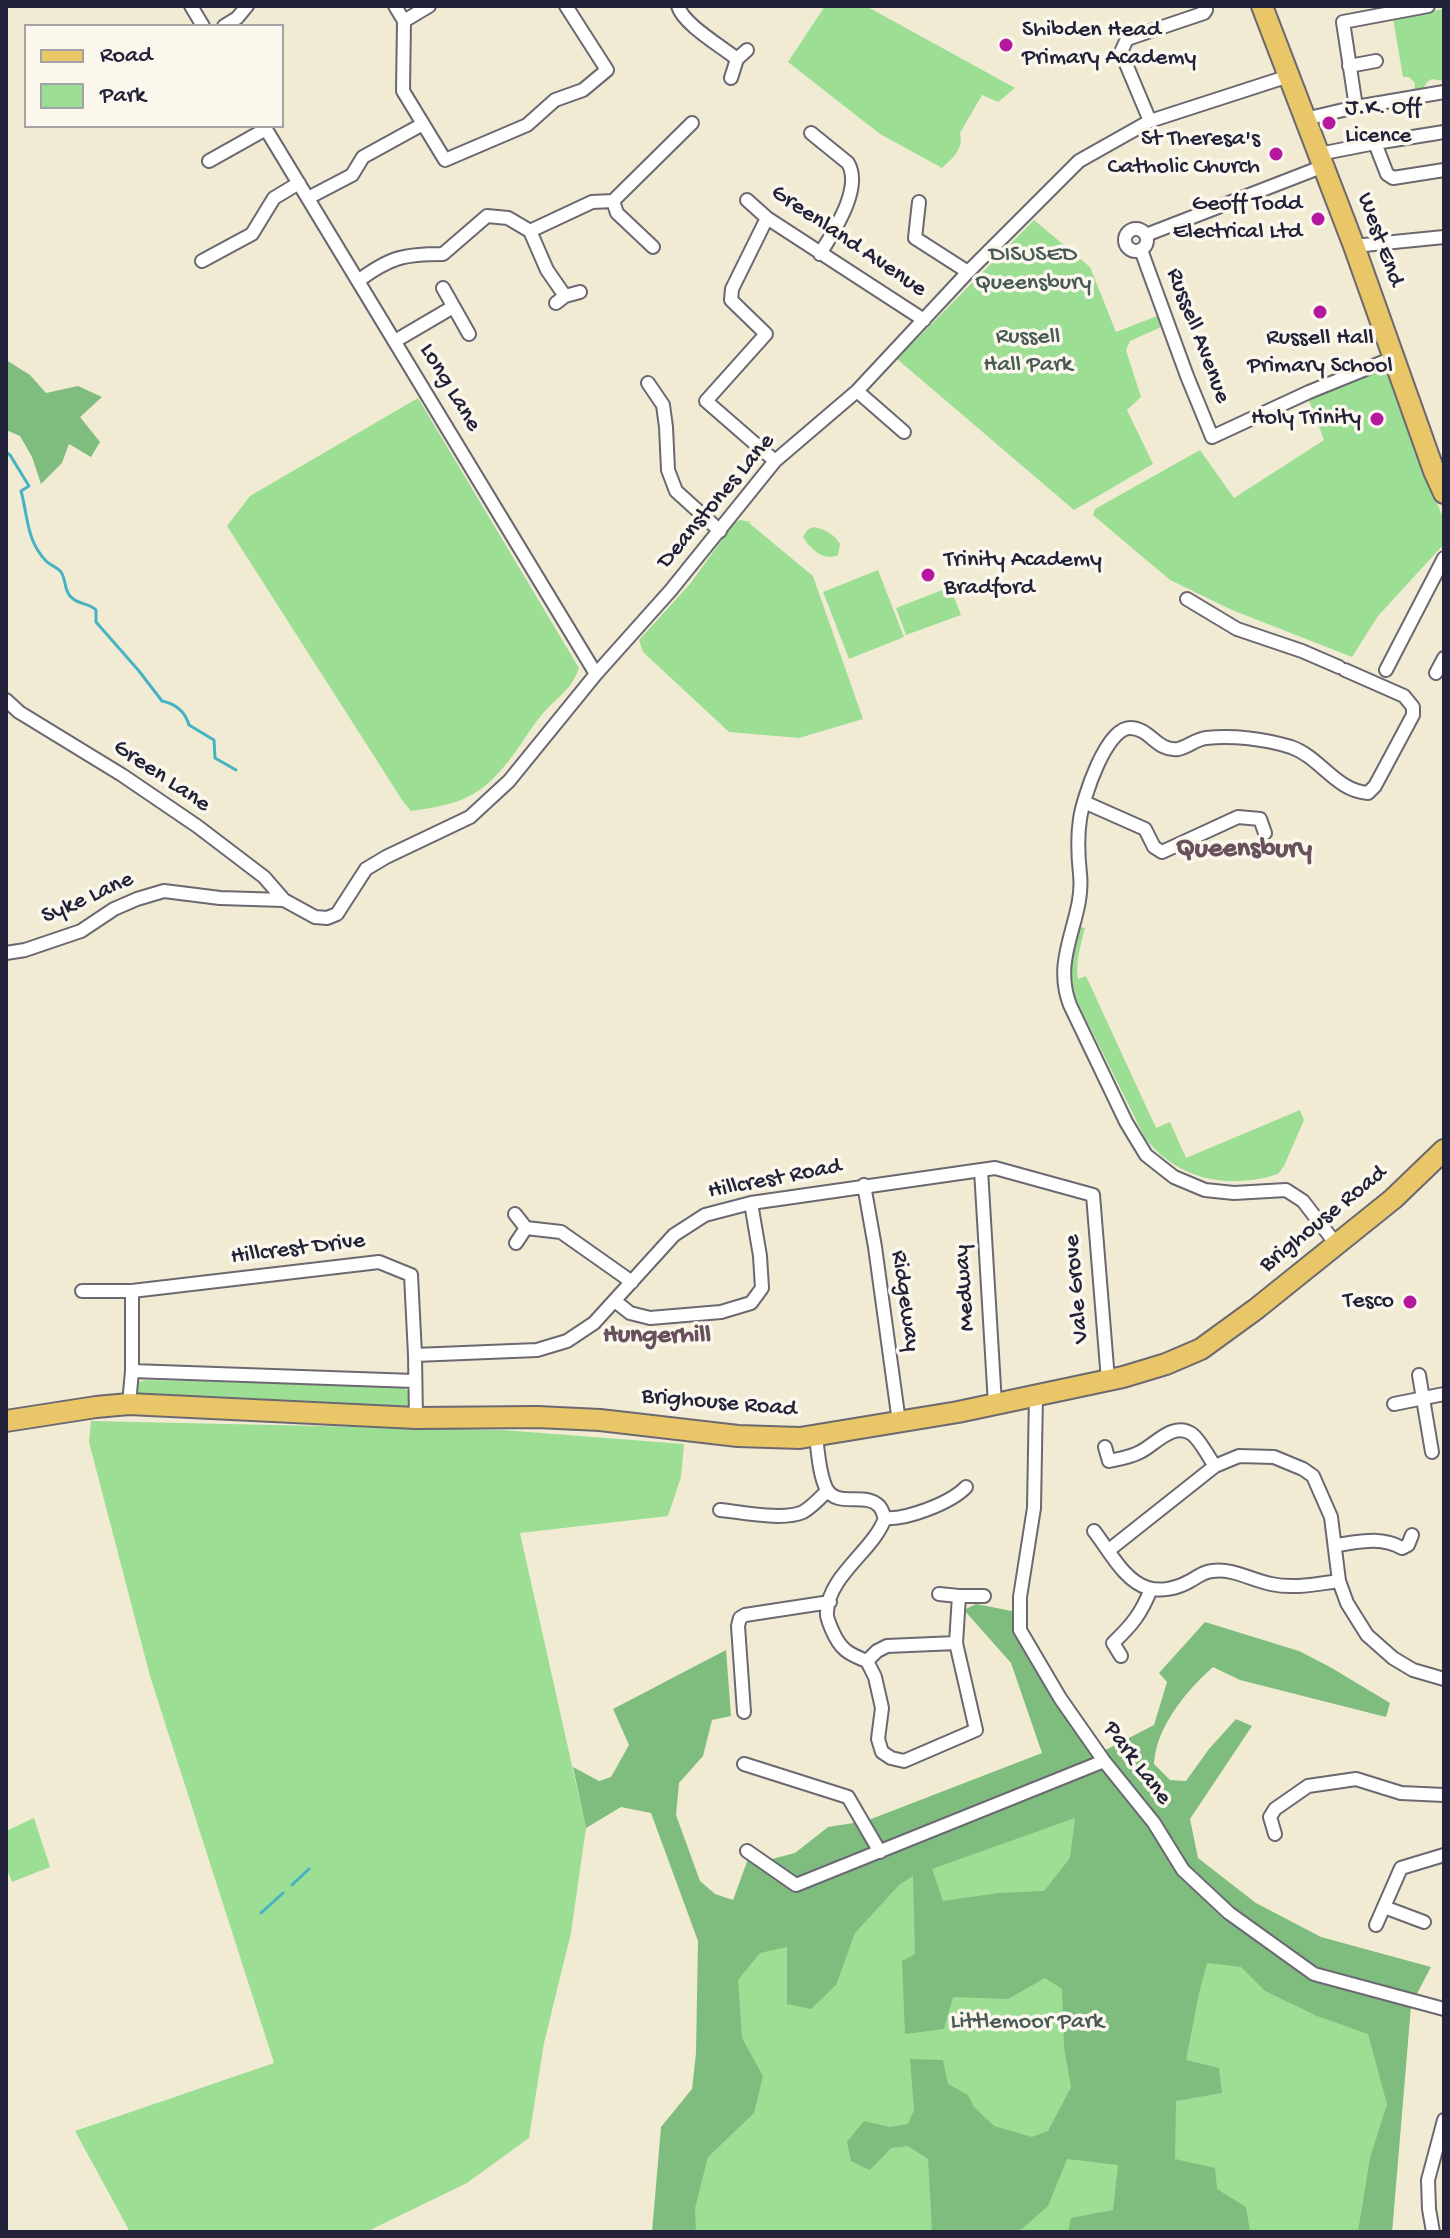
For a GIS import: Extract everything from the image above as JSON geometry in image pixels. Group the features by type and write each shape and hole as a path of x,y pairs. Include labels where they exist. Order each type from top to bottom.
{"main road":[{"name":"West End","path":"1262,6 1444,493"},
{"name":"Brighouse Road","path":"6,1421 129,1404 416,1418 600,1420 738,1436 800,1438 995,1404 1108,1380 1166,1364 1201,1349 1393,1199 1444,1150"}],"street":[{"path":"191,6 202,24"},
{"path":"227,24 247,6"},
{"path":"395,6 404,21 403,91 445,160 527,125 555,100 583,90 607,70 566,6"},
{"path":"404,21 429,6"},
{"path":"678,6 679,12 695,29 742,54 731,78"},
{"path":"1150,121 1121,52 1127,39 1204,13 1204,6"},
{"path":"1356,107 1343,22 1428,6"},
{"path":"1349,66 1376,61"},
{"name":"Deanstones Lane","path":"284,900 315,917 327,918 337,914 366,869 470,817 509,781 596,674 720,531 775,461 857,391 968,272 1079,161 1150,121 1289,76"},
{"path":"1305,119 1444,92"},
{"path":"530,231 592,202 613,201 692,123"},
{"path":"308,198 352,175 363,157 423,124"},
{"path":"209,161 265,128"},
{"name":"Long Lane","path":"265,128 596,674"},
{"path":"1146,235 1322,160 1375,143 1444,132"},
{"path":"811,133 848,163 851,170 846,209 820,254"},
{"path":"1375,143 1387,174 1393,178 1444,170"},
{"path":"202,261 252,234 274,198 299,183"},
{"name":"Greenland Avenue","path":"747,200 767,218 820,254 924,320"},
{"path":"613,201 617,213 653,247"},
{"path":"919,202 915,238 968,272"},
{"path":"358,281 382,263 416,254 443,254 487,216 508,218 530,231 560,300 580,292"},
{"path":"767,218 732,289 731,300 766,334 706,401 775,461"},
{"path":"1130,230 1141,230 1146,235 1146,245 1141,250 1129,249 1125,244 1130,230"},
{"path":"1354,246 1444,237"},
{"name":"Russell Avenue","path":"1141,250 1212,437 1309,392 1393,358"},
{"path":"443,288 469,334"},
{"path":"395,341 453,307"},
{"path":"648,383 663,405 668,470 676,491 720,531"},
{"path":"857,391 904,432"},
{"path":"1386,670 1444,558"},
{"path":"1187,599 1237,629 1302,651 1404,696 1413,707 1413,715 1375,786 1368,793 1357,792 1336,780 1293,747 1226,737 1203,738 1170,749 1159,745 1141,730 1121,729 1108,744 1080,817 1077,848 1080,893 1064,964 1065,993 1126,1122 1146,1155 1174,1177 1205,1190 1234,1193 1286,1190 1303,1201 1336,1244"},
{"path":"1436,673 1444,658"},
{"name":"Green Lane","path":"6,700 19,712 122,775 197,826 264,877 284,900"},
{"path":"1084,802 1145,829 1154,847 1162,852 1238,817 1264,813 1265,833"},
{"name":"Syke Lane","path":"6,953 25,950 81,931 114,909 164,891 220,898 284,900"},
{"name":"Hillcrest Road","path":"415,1355 537,1350 567,1341 594,1323 674,1235 705,1215 751,1203 995,1168 1093,1195"},
{"name":"Medway","path":"981,1170 995,1404"},
{"name":"Ridgeway","path":"864,1185 899,1422"},
{"name":"Vale Grove","path":"1093,1195 1108,1380"},
{"path":"615,1301 630,1313 650,1318 721,1312 751,1303 762,1288 751,1203"},
{"path":"515,1214 526,1228 561,1232 632,1282"},
{"path":"516,1243 526,1228"},
{"name":"Hillcrest Drive","path":"82,1291 132,1291 379,1262 411,1275 416,1418"},
{"path":"129,1404 132,1291"},
{"path":"132,1371 414,1381"},
{"path":"1419,1375 1432,1452"},
{"name":"Park Lane","path":"1036,1394 1034,1508 1020,1597 1020,1630 1060,1698 1104,1761 1154,1823 1183,1870 1229,1913 1314,1974 1444,2009"},
{"path":"1394,1404 1444,1394"},
{"path":"1105,1447 1109,1461 1136,1454 1166,1434 1179,1430 1191,1434 1215,1466"},
{"path":"816,1436 827,1491 836,1497 869,1500 878,1505 885,1518 881,1529 833,1590 826,1613 840,1647 852,1656 867,1661 875,1677 882,1708 878,1739 882,1752 891,1758 904,1761 976,1730 956,1643 959,1596"},
{"path":"1109,1550 1215,1466 1239,1456 1274,1457 1313,1476 1331,1517 1339,1581 1357,1621 1380,1648 1413,1670 1444,1679"},
{"path":"720,1510 782,1516 796,1514 805,1511 827,1491"},
{"path":"885,1518 895,1519 917,1513 962,1495"},
{"path":"1094,1531 1129,1578 1151,1589 1169,1589 1212,1571 1298,1587 1339,1581"},
{"path":"1336,1545 1375,1540 1402,1548 1408,1545 1412,1535"},
{"path":"1121,1656 1113,1643 1143,1610 1151,1589"},
{"path":"939,1594 984,1596"},
{"path":"744,1712 740,1618 830,1602"},
{"path":"867,1661 887,1646 956,1643"},
{"path":"747,1851 796,1885 1104,1761"},
{"path":"744,1764 848,1797 880,1852"},
{"path":"1275,1834 1270,1817 1275,1809 1308,1786 1356,1779 1401,1793 1444,1795"},
{"path":"1376,1925 1401,1868 1444,1855"},
{"path":"1384,1907 1424,1922"},
{"path":"1433,2232 1428,2180 1444,2120"}],"green space":[{"path":"825,6 866,6 1015,88 998,102 982,95 960,133 957,153 942,168 880,134 788,62"},
{"path":"1444,9 1444,81 1432,79 1422,91 1414,94 1415,83 1409,77 1403,77 1393,18"},
{"name":"Russell Hall Park","path":"1034,220 1090,267 1116,332 1157,316 1161,327 1130,341 1126,350 1141,397 1127,410 1153,464 1074,510 897,359"},
{"path":"6,360 30,375 46,393 78,386 102,397 80,417 100,442 91,457 69,444 62,463 41,484 32,457 20,436 6,430"},
{"path":"1385,367 1444,521 1444,544 1378,616 1352,657 1232,610 1170,580 1093,515 1095,509 1200,450 1234,498 1324,440 1308,398"},
{"path":"418,398 579,668 569,687 541,715 507,763 485,786 462,800 411,811 227,526 250,496"},
{"path":"740,520 751,522 813,576 863,719 799,738 729,732 643,652 639,640 690,584 734,523"},
{"path":"815,527 838,541 838,555 823,556 809,546 803,537"},
{"path":"878,570 904,637 849,659 823,592"},
{"path":"950,587 961,615 906,635 896,608"},
{"path":"1080,927 1085,928 1078,960 1078,979 1086,976 1156,1128 1170,1122 1186,1158 1300,1110 1304,1120 1278,1174 1241,1181 1205,1178 1173,1164 1145,1138 1074,995 1071,968"},
{"path":"139,1382 398,1386 409,1391 411,1402 408,1407 136,1394"},
{"path":"91,1421 503,1430 684,1444 681,1477 668,1516 520,1533 586,1828 571,1933 544,2043 529,2138 467,2183 366,2232 130,2232 75,2131 274,2063 150,1676 89,1442"},
{"path":"976,1604 1012,1611 1012,1622 1027,1652 1092,1757 1154,1725 1167,1682 1159,1673 1205,1622 1299,1651 1390,1703 1386,1717 1240,1680 1213,1667 1193,1687 1166,1723 1154,1764 1170,1780 1186,1781 1236,1719 1252,1726 1190,1819 1198,1858 1256,1903 1321,1937 1431,1967 1411,2005 1392,2232 1358,2232 1370,2158 1387,2104 1368,2034 1317,2016 1265,1991 1241,1967 1207,1963 1186,2060 1219,2068 1222,2093 1176,2101 1175,2159 1215,2168 1217,2189 1246,2207 1250,2232 1068,2232 1071,2218 1113,2210 1118,2165 1067,2159 1048,2206 1022,2229 1005,2232 932,2232 928,2159 908,2146 891,2148 870,2170 851,2161 847,2142 864,2121 890,2127 908,2124 914,2110 910,2059 943,2060 948,2084 968,2095 974,2107 994,2126 1032,2137 1048,2131 1071,2087 1064,2047 1062,1989 1045,1978 1008,1999 953,1997 944,2029 905,2034 902,1961 915,1954 913,1876 899,1885 855,1933 836,1985 811,2009 787,2004 787,1947 760,1953 738,1980 742,2038 763,2076 754,2113 708,2157 695,2208 696,2232 652,2232 661,2127 692,2089 696,2053 698,1941 651,1813 621,1807 586,1828 573,1767 599,1781 611,1777 629,1745 613,1709 726,1650 731,1716 712,1720 703,1756 679,1783 676,1815 700,1881 715,1894 733,1900 748,1859 772,1859 795,1853 828,1827 866,1821 1042,1753 1011,1663 964,1610","holes":["1075,1818 1070,1858 1044,1891 998,1893 943,1901 932,1869"]},
{"name":"Littlemoor Park","path":"1099,1770 1185,1886 1411,2005 1392,2232 657,2232 701,2080 701,1977"},
{"path":"34,1818 50,1867 12,1882 6,1867 6,1831"}],"waterway":[{"path":"6,452 29,486 21,491 35,545 46,561 61,572 70,596 96,610 96,622 162,701 179,709 189,725 214,740 215,758 236,770"},
{"path":"292,1885 309,1869"},
{"path":"261,1913 283,1893"}],"place":[{"name":"Shibden Head Primary Academy","path":"1006,45"},
{"name":"J.K. Off Licence","path":"1329,123"},
{"name":"St Theresa's Catholic Church","path":"1276,154"},
{"name":"Geoff Todd Electrical Ltd","path":"1318,219"},
{"name":"Russell Hall Primary School","path":"1320,312"},
{"name":"Holy Trinity","path":"1377,419"},
{"name":"Trinity Academy Bradford","path":"928,575"},
{"name":"Tesco","path":"1410,1302"}],"district":[{"name":"Queensbury","path":"1244,851"},
{"name":"Hungerhill","path":"657,1337"}],"park label":[{"name":"DISUSED Queensbury","path":"1033,270"}]}
